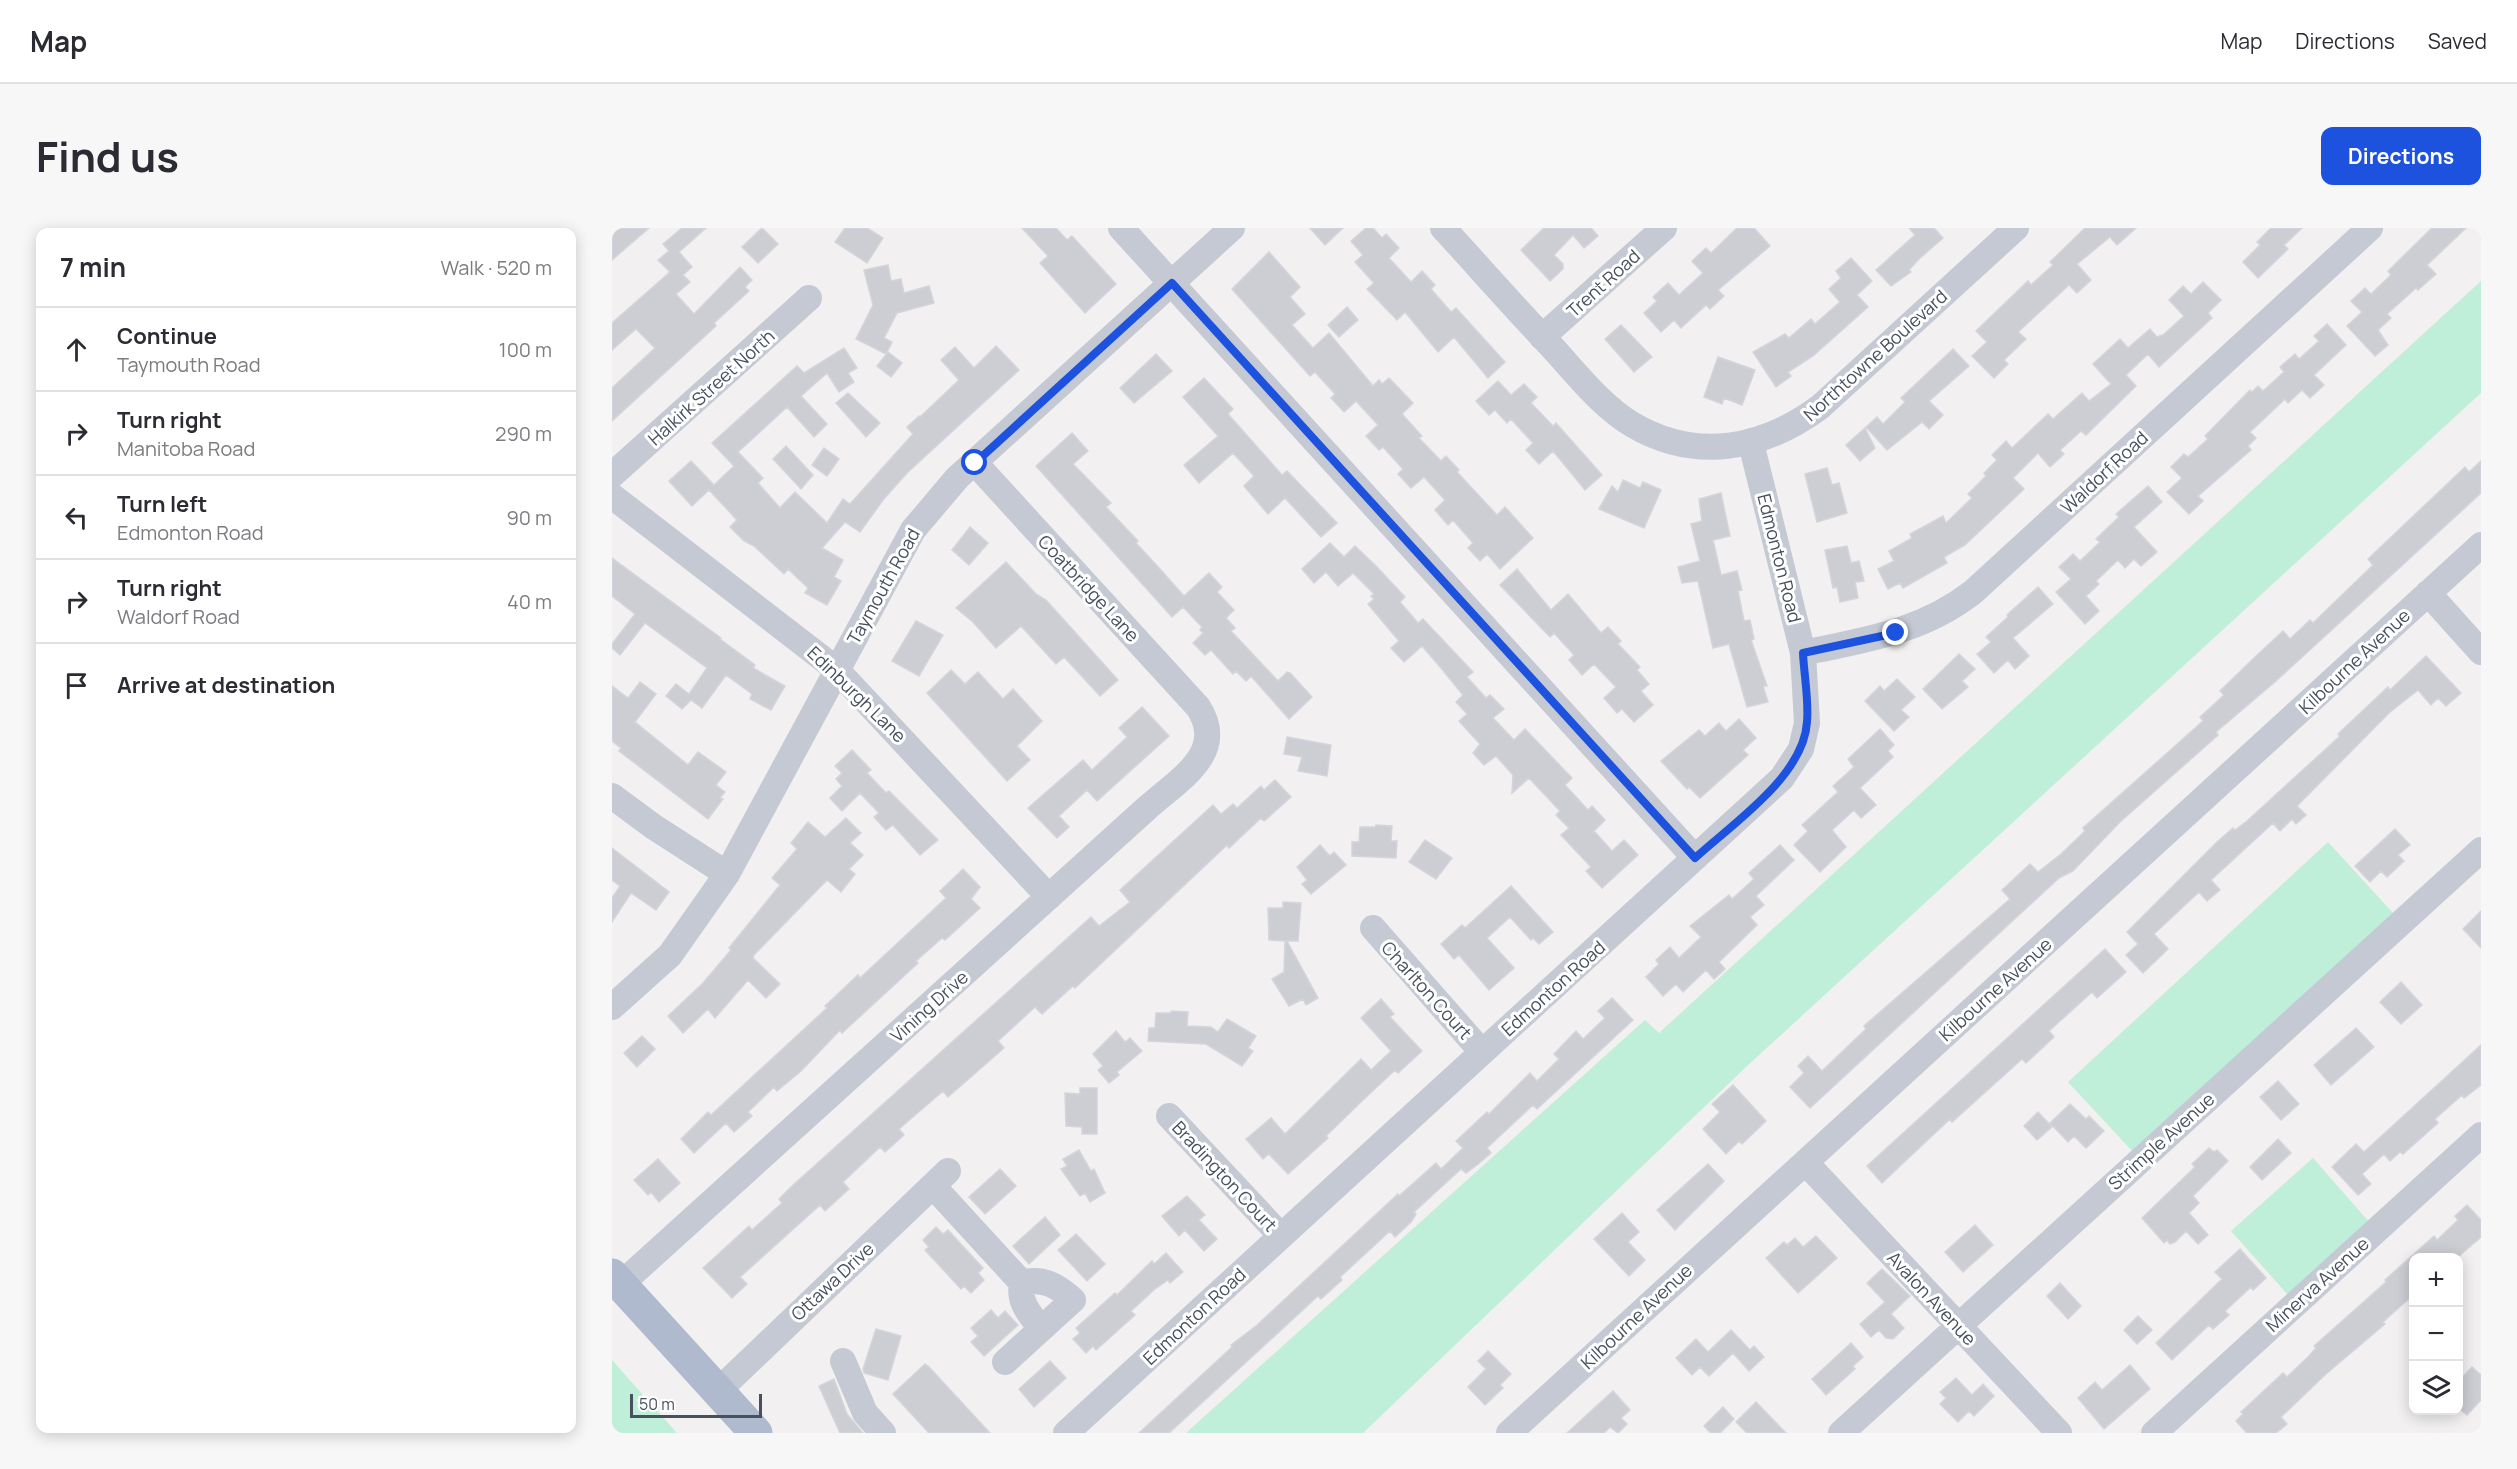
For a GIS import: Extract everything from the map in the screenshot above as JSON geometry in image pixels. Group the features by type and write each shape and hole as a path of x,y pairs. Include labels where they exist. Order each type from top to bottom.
{"main road":[{"path":"616,1280 756,1433"}],"street":[{"path":"1121,228 1695,858"},
{"name":"Taymouth Road","path":"612,1007 670,955 705,909 727,874 913,530 933,504 1232,228"},
{"name":"Northtowne Boulevard","path":"1443,228 1595,394 1641,429 1660,438 1704,447 1751,443 1793,427 1820,407 2016,228"},
{"name":"Trent Road","path":"1542,338 1664,228"},
{"name":"Waldorf Road","path":"1803,653 1896,633 1950,610 1973,592 2370,228"},
{"name":"Halkirk Street North","path":"612,476 809,298"},
{"name":"Edmonton Road","path":"1066,1433 1782,778 1801,749 1807,723 1803,653 1751,443"},
{"name":"Coatbridge Lane","path":"975,463 1203,714"},
{"name":"Edinburgh Lane","path":"612,496 836,669 1049,897"},
{"name":"Kilbourne Avenue","path":"1509,1433 2481,545"},
{"path":"2428,593 2481,652"},
{"name":"Vining Drive","path":"616,1280 1196,764 1205,752 1209,737 1207,721 1203,714"},
{"path":"612,796 654,827 727,874"},
{"name":"Strimple Avenue","path":"1841,1433 2481,850"},
{"name":"Charlton Court","path":"1372,928 1482,1052"},
{"name":"Bradington Court","path":"1169,1116 1281,1236"},
{"name":"Minerva Avenue","path":"2154,1433 2481,1135"},
{"name":"Avalon Avenue","path":"1806,1163 2059,1433"},
{"name":"Ottawa Drive","path":"718,1391 940,1178 1022,1283"},
{"path":"1005,1362 1073,1300 1053,1284 1035,1279 1022,1283 1020,1293 1024,1306 1041,1329"},
{"path":"843,1361 865,1413 883,1433"}],"green space":[{"path":"2481,281 2481,393 1746,1067 1363,1433 1186,1433 1645,1020 1659,1033"},
{"path":"2328,842 2393,913 2134,1153 2068,1082"},
{"path":"2313,1158 2370,1223 2289,1296 2231,1231"},
{"path":"612,1360 677,1433 612,1433"}],"building":[{"path":"612,228 649,228 612,260"},
{"path":"682,228 706,228 679,252 692,267 683,275 690,282 676,294 694,314 740,267 752,280 745,287 749,291 714,323 716,326 612,421 612,388 655,348 636,329 612,350 612,323 670,272 658,260 669,251 663,244"},
{"path":"762,228 778,244 758,263 742,247"},
{"path":"845,228 867,228 883,238 867,263 835,242"},
{"path":"1022,228 1056,228 1067,240 1072,236 1116,284 1085,313 1040,263 1048,256"},
{"path":"1310,228 1343,228 1325,245"},
{"path":"1366,228 1373,228 1382,238 1386,234 1399,248 1389,258 1411,282 1422,271 1435,285 1431,289 1451,312 1456,308 1505,362 1488,378 1454,337 1438,352 1405,312 1397,320 1367,289 1374,283 1355,262 1363,255 1351,241"},
{"path":"1544,228 1591,228 1598,236 1584,248 1573,235 1554,255 1563,264 1563,269 1550,281 1521,250"},
{"path":"1737,228 1754,228 1770,246 1718,290 1724,296 1710,309 1706,305 1681,328 1674,320 1661,332 1644,313 1657,301 1653,297 1668,283 1679,295 1703,273 1692,261 1706,248 1711,253"},
{"path":"1909,228 1934,228 1943,238 1920,258 1909,270 1911,272 1891,286 1876,270 1915,235"},
{"path":"2085,228 2136,228 2117,245 2110,237 2077,264 2091,280 2077,293 2069,285 2018,332 2026,339 2004,360 2008,364 1994,378 1972,356 1987,342 1976,331 2028,281 2031,285 2053,265 2050,262"},
{"path":"2271,228 2302,228 2284,245 2288,249 2258,278 2243,262 2260,245 2257,242"},
{"path":"2432,228 2466,228 2427,265 2436,274 2418,290 2416,288 2387,314 2391,318 2378,330 2388,345 2375,356 2347,326 2362,312 2351,301 2365,288 2371,294 2391,275 2388,271"},
{"path":"1269,252 1300,287 1290,297 1305,314 1292,325 1313,348 1329,333 1373,386 1379,380 1382,384 1389,378 1413,403 1402,414 1422,436 1419,438 1441,461 1446,456 1459,470 1457,472 1497,515 1505,507 1533,538 1500,569 1487,554 1480,561 1468,548 1473,543 1453,520 1448,525 1435,510 1445,500 1424,477 1411,488 1398,474 1403,469 1383,447 1379,450 1366,436 1378,425 1356,401 1344,412 1331,398 1335,394 1315,372 1310,376 1232,289"},
{"path":"1851,258 1872,281 1857,295 1868,307 1813,356 1788,372 1791,376 1776,387 1753,352 1785,334 1789,338 1811,319 1815,324 1840,302 1829,289 1841,278 1836,271"},
{"path":"888,265 891,281 901,279 904,293 929,286 934,303 897,313 884,338 892,342 886,354 856,339 873,305 864,270"},
{"path":"2203,282 2221,300 2208,313 2212,318 2159,367 2148,354 2126,375 2136,386 2086,435 2081,431 2060,450 2064,454 2050,467 2038,453 2013,478 2024,489 1965,545 1944,557 1947,563 1903,588 1900,583 1888,589 1878,569 1894,561 1889,551 1912,538 1910,534 1943,516 1946,523 1972,498 1968,494 1986,476 1984,473 1997,460 1992,455 2006,441 2012,448 2048,414 2053,419 2082,393 2089,401 2111,384 2093,364 2120,339 2128,348 2150,329 2157,337 2163,335 2184,316 2169,300 2183,286 2191,294"},
{"path":"1347,307 1358,320 1339,337 1328,325"},
{"path":"2327,324 2346,345 2314,375 2324,385 2310,398 2302,390 2288,403 2285,399 2250,432 2256,438 2248,446 2251,450 2198,496 2203,501 2189,514 2167,492 2182,478 2171,467 2184,454 2188,457 2208,439 2205,436 2250,390 2252,392 2258,386 2263,391 2284,372 2280,367 2295,354 2299,359 2319,341 2314,336"},
{"path":"1621,325 1652,357 1634,372 1605,339"},
{"path":"996,346 1019,370 907,473 883,500 860,532 845,522 822,548 843,560 834,577 841,581 827,605 805,593 808,588 788,569 784,574 754,546 744,541 730,527 737,520 709,490 692,506 669,481 691,461 714,485 734,466 712,443 797,366 804,373 844,348 857,368 848,373 854,382 839,392 827,373 801,396 827,424 814,437 787,407 738,452 763,478 758,483 780,508 795,492 827,523 843,499 850,504 913,434 907,427 959,380 941,360 955,347 974,368"},
{"path":"1953,349 1969,366 1929,401 1943,415 1929,429 1922,422 1887,450 1866,427 1877,417 1883,424 1905,402 1901,398"},
{"path":"888,352 902,363 891,377 877,366"},
{"path":"1156,354 1172,371 1134,403 1120,388"},
{"path":"1718,357 1755,370 1742,405 1724,398 1722,404 1704,397"},
{"path":"1204,378 1233,409 1228,414 1282,475 1287,471 1337,523 1321,537 1285,498 1268,514 1244,486 1254,476 1233,453 1199,483 1184,465 1218,436 1183,397"},
{"path":"1498,381 1511,395 1524,384 1537,397 1531,403 1553,426 1556,423 1602,475 1585,490 1553,451 1539,464 1526,450 1533,443 1511,419 1507,423 1495,410 1489,415 1476,401"},
{"path":"848,393 880,423 866,437 836,403"},
{"path":"1865,428 1875,448 1860,461 1846,445"},
{"path":"1072,433 1088,451 1073,464 1111,503 1106,507 1184,596 1209,573 1222,587 1217,592 1234,610 1226,618 1235,628 1231,631 1278,681 1287,672 1290,673 1312,697 1289,719 1251,676 1246,681 1236,671 1233,674 1211,650 1205,655 1193,643 1203,633 1200,630 1202,627 1183,607 1172,617 1036,466"},
{"path":"786,446 813,475 801,489 773,459"},
{"path":"824,448 839,459 827,476 812,465"},
{"path":"2481,461 2481,493 2276,681 2216,732 2218,735 2120,822 2073,871 2059,878 1810,1108 1790,1087 1804,1073 1798,1066 1808,1056 1822,1071 1866,1029 1864,1026 2010,899 2002,890 2030,864 2038,872 2061,854 2085,831 2083,828 2203,721 2200,717 2224,695 2220,691 2255,657 2283,631 2290,639 2310,620 2313,623 2373,565 2368,559 2465,467 2469,472"},
{"path":"1827,468 1832,485 1839,483 1847,513 1817,522 1805,474"},
{"path":"1623,480 1640,488 1643,482 1661,490 1644,528 1599,509 1612,486 1618,492"},
{"path":"2148,486 2162,502 2134,527 2157,552 2141,566 2134,559 2125,568 2118,560 2096,581 2099,584 2086,596 2099,611 2085,624 2056,592 2071,579 2059,567 2073,554 2080,561 2100,542 2096,539 2119,517 2116,514"},
{"path":"1721,493 1730,536 1713,540 1721,575 1737,571 1742,590 1738,591 1744,621 1750,620 1754,639 1751,640 1767,686 1763,686 1768,702 1747,707 1729,644 1713,648 1698,581 1682,583 1678,567 1700,561 1691,524 1702,521 1699,499"},
{"path":"970,527 988,543 969,565 952,550"},
{"path":"1330,543 1344,557 1355,546 1375,565 1405,597 1400,602 1418,623 1423,619 1473,672 1467,677 1486,698 1490,695 1504,709 1493,718 1514,740 1525,729 1572,778 1565,785 1588,810 1592,806 1605,820 1594,831 1612,851 1624,840 1638,855 1602,888 1586,871 1591,867 1561,835 1569,828 1556,815 1560,811 1529,778 1512,793 1513,775 1496,756 1484,765 1473,753 1480,744 1459,721 1467,714 1456,702 1463,695 1422,646 1404,662 1391,648 1399,641 1368,604 1374,599 1371,596 1374,594 1353,573 1338,586 1326,572 1314,583 1302,569"},
{"path":"1847,546 1851,563 1859,561 1864,581 1855,582 1858,598 1840,602 1837,587 1833,588 1825,550"},
{"path":"612,558 721,638 755,665 753,668 785,686 771,710 750,699 752,694 726,675 702,708 691,700 682,709 666,696 676,684 689,694 707,668 645,623 620,655 612,648 612,644 635,614 612,596"},
{"path":"1006,562 1036,594 1046,600 1118,680 1100,696 1064,657 1056,664 1021,626 996,648 973,622 956,608"},
{"path":"1517,569 1551,610 1568,594 1601,633 1608,627 1621,641 1618,644 1640,667 1637,670 1649,684 1641,691 1653,705 1634,722 1622,709 1617,713 1604,698 1616,687 1594,664 1582,675 1569,660 1574,655 1554,633 1550,637 1500,585"},
{"path":"2038,587 2053,604 2013,638 2029,656 2015,669 2008,660 1994,673 1977,654 1991,642 1986,637"},
{"path":"916,621 943,635 919,676 892,661"},
{"path":"1959,654 1975,669 1962,681 1968,687 1942,709 1923,689"},
{"path":"2426,656 2461,693 2446,706 2438,698 2431,705 2418,690 2389,713 2297,806 2306,815 2296,824 2292,819 2280,831 2273,823 2211,880 2220,890 2207,901 2199,892 2154,934 2168,949 2143,973 2126,955 2138,944 2127,932 2218,841 2233,828 2235,830 2247,821 2340,736 2338,734 2388,687 2390,690"},
{"path":"951,670 965,684 978,672 1003,699 1013,689 1042,721 1017,746 1030,760 1007,781 927,693"},
{"path":"1897,679 1915,697 1901,710 1909,717 1894,731 1865,701 1880,686 1884,691"},
{"path":"640,682 656,694 635,722 688,765 698,752 726,772 716,785 725,792 720,798 723,799 708,819 619,751 621,748 612,741 612,686 628,698"},
{"path":"1142,707 1169,736 1097,801 1087,790 1059,816 1069,827 1057,838 1028,808 1083,760 1092,770 1127,737 1119,728"},
{"path":"1739,719 1756,738 1743,750 1748,755 1700,798 1689,787 1687,789 1661,761 1699,730 1705,736 1719,723 1726,731"},
{"path":"1880,729 1894,745 1888,751 1893,757 1860,788 1876,805 1861,818 1854,810 1832,830 1846,847 1820,872 1794,845 1808,831 1802,825 1838,792 1833,786 1854,767 1848,759"},
{"path":"1287,737 1331,745 1327,776 1298,771 1302,757 1284,754"},
{"path":"852,750 871,770 867,773 886,793 889,791 938,840 920,855 893,825 886,830 874,817 879,813 860,793 842,811 830,798 842,786 836,779 842,773 835,766"},
{"path":"1275,780 1291,797 1264,821 1261,818 1229,848 1227,845 1075,988 1073,986 1042,1014 1035,1007 998,1041 1004,1048 948,1097 943,1091 899,1129 904,1135 885,1152 880,1147 843,1182 849,1189 825,1211 820,1205 740,1277 747,1284 732,1298 703,1268 749,1226 752,1230 782,1203 779,1199 791,1187 1091,917 1099,926 1130,902 1120,890 1213,805 1221,814 1233,804 1237,808 1261,786 1264,790"},
{"path":"846,818 861,833 850,843 863,855 849,869 855,874 841,892 827,880 754,955 753,958 780,984 766,998 748,980 715,1018 708,1009 683,1033 668,1016 703,983 780,885 772,878 797,849 791,843 808,822 825,837"},
{"path":"1376,825 1392,826 1391,841 1397,841 1396,858 1352,856 1352,842 1359,842 1360,827 1376,827"},
{"path":"2395,829 2410,845 2398,855 2404,861 2387,877 2381,871 2370,882 2355,866"},
{"path":"1425,840 1452,858 1436,879 1409,862"},
{"path":"1320,845 1330,856 1334,852 1346,865 1311,894 1302,884 1307,880 1297,867"},
{"path":"1780,845 1794,860 1756,896 1764,905 1750,917 1757,925 1719,962 1725,969 1714,979 1706,970 1683,992 1676,984 1663,996 1646,977 1659,964 1656,960 1670,947 1679,958 1701,937 1690,926 1729,895 1732,899 1754,879 1749,873"},
{"path":"612,848 669,892 656,910 631,893 612,922 612,898 620,886 612,880"},
{"path":"963,869 980,887 971,899 980,908 945,940 942,938 916,961 918,963 842,1033 840,1030 801,1071 777,1091 774,1087 748,1112 752,1116 734,1132 726,1123 694,1153 681,1139 708,1112 711,1115 827,1008 825,1006 858,975 860,978 946,898 940,891"},
{"path":"1511,886 1553,932 1539,944 1533,938 1531,940 1510,917 1487,938 1514,968 1489,990 1459,955 1454,959 1441,944 1462,925 1465,928"},
{"path":"1283,902 1301,903 1298,941 1287,941 1318,998 1306,1005 1303,999 1289,1006 1272,979 1284,972 1285,941 1269,940 1268,908 1283,908"},
{"path":"2481,911 2481,948 2463,929"},
{"path":"2105,949 2126,972 2097,998 2092,992 2049,1031 2054,1037 2026,1063 2022,1059 1952,1122 1950,1119 1882,1183 1867,1166"},
{"path":"2401,982 2422,1005 2401,1024 2380,1002"},
{"path":"1612,998 1633,1020 1537,1109 1533,1105 1487,1148 1491,1153 1466,1173 1461,1169 1414,1212 1416,1214 1411,1222 1395,1237 1390,1231 1340,1277 1342,1280 1321,1299 1318,1296 1169,1433 1139,1433 1232,1347 1231,1345 1256,1326 1398,1194 1399,1196 1436,1163 1441,1169 1463,1148 1456,1141 1487,1112 1489,1114 1530,1073 1537,1081 1559,1059 1554,1054 1576,1031 1583,1039 1605,1018 1598,1011"},
{"path":"1381,999 1394,1014 1390,1017 1422,1051 1398,1073 1395,1070 1326,1136 1328,1138 1288,1174 1269,1154 1263,1159 1246,1139 1271,1118 1285,1134 1361,1059 1371,1070 1391,1051 1361,1018"},
{"path":"1171,1011 1188,1012 1187,1026 1211,1027 1218,1032 1227,1019 1256,1036 1248,1048 1253,1051 1242,1066 1206,1044 1148,1041 1149,1028 1155,1028 1156,1013 1171,1013"},
{"path":"2356,1028 2374,1047 2331,1085 2314,1065"},
{"path":"1116,1031 1125,1042 1130,1038 1142,1051 1117,1072 1119,1075 1109,1083 1098,1070 1103,1066 1093,1054"},
{"path":"642,1036 655,1049 637,1067 624,1053"},
{"path":"2481,1045 2481,1085 2464,1098 2462,1095 2435,1119 2438,1123 2403,1154 2400,1152 2390,1161 2384,1154 2362,1174 2371,1184 2358,1195 2332,1167 2356,1144 2364,1152"},
{"path":"2278,1081 2299,1104 2281,1120 2260,1097"},
{"path":"1733,1085 1766,1121 1742,1144 1739,1141 1726,1154 1703,1129 1720,1112 1712,1104"},
{"path":"1080,1088 1097,1088 1097,1134 1082,1134 1082,1127 1066,1126 1065,1093 1080,1094"},
{"path":"2070,1104 2086,1119 2089,1116 2104,1131 2086,1148 2074,1136 2068,1142 2050,1123"},
{"path":"2038,1112 2052,1127 2037,1140 2024,1126"},
{"path":"2278,1139 2291,1153 2262,1180 2250,1167"},
{"path":"2209,1148 2214,1152 2217,1150 2228,1161 2193,1196 2199,1203 2189,1213 2208,1235 2198,1244 2186,1231 2175,1242 2170,1244 2167,1240 2164,1243 2142,1218 2195,1167 2192,1164"},
{"path":"1079,1150 1091,1171 1094,1169 1105,1193 1090,1202 1085,1193 1080,1196 1061,1169 1067,1166 1063,1159"},
{"path":"658,1159 680,1183 659,1202 651,1192 648,1195 634,1180"},
{"path":"1708,1164 1724,1181 1675,1230 1657,1210"},
{"path":"1000,1169 1016,1186 985,1214 969,1197"},
{"path":"1187,1196 1205,1215 1199,1220 1217,1239 1204,1251 1185,1230 1179,1236 1162,1216"},
{"path":"2467,1205 2481,1220 2481,1237 2463,1253 2415,1253 2434,1236 2437,1240 2458,1220 2455,1216"},
{"path":"1622,1213 1639,1232 1628,1242 1645,1260 1629,1276 1594,1239"},
{"path":"1045,1217 1060,1235 1029,1264 1013,1246"},
{"path":"1975,1225 1993,1245 1963,1272 1945,1252"},
{"path":"936,1227 943,1234 948,1230 983,1268 978,1273 984,1280 971,1293 964,1286 961,1289 925,1250 929,1247 923,1240"},
{"path":"1076,1234 1105,1264 1087,1281 1058,1250"},
{"path":"1816,1236 1837,1258 1798,1293 1766,1258 1784,1242 1787,1245 1795,1238 1803,1247"},
{"path":"2240,1249 2266,1278 2253,1290 2251,1287 2225,1311 2229,1315 2213,1329 2209,1325 2172,1360 2156,1343 2222,1279 2215,1272"},
{"path":"1166,1253 1183,1272 1170,1283 1168,1280 1155,1289 1131,1311 1135,1315 1096,1350 1093,1346 1086,1353 1073,1339 1080,1333 1076,1328 1115,1293 1117,1295 1152,1261 1154,1264"},
{"path":"2409,1258 2409,1299 2383,1322 2385,1324 2326,1374 2281,1417 2287,1424 2276,1433 2247,1433 2236,1421 2243,1414 2241,1412 2283,1373 2287,1377 2316,1348 2314,1346 2386,1282 2385,1280"},
{"path":"1882,1269 1910,1296 1891,1314 1904,1328 1893,1339 1886,1338 1879,1330 1871,1337 1860,1324 1885,1302 1867,1283"},
{"path":"2060,1283 2081,1306 2068,1319 2047,1296"},
{"path":"991,1310 998,1318 1005,1311 1018,1325 984,1356 971,1342 978,1336 971,1328"},
{"path":"2138,1316 2152,1330 2137,1344 2124,1330"},
{"path":"876,1329 901,1336 888,1380 864,1373 863,1369"},
{"path":"1731,1330 1750,1350 1754,1346 1764,1357 1749,1371 1733,1353 1709,1376 1700,1367 1692,1375 1676,1358 1696,1339 1708,1352"},
{"path":"1851,1343 1863,1357 1853,1366 1855,1369 1826,1395 1812,1379"},
{"path":"1488,1351 1511,1374 1500,1385 1503,1388 1485,1405 1468,1387 1486,1369 1478,1361"},
{"path":"1050,1361 1066,1378 1034,1407 1019,1389"},
{"path":"925,1364 990,1433 929,1433 893,1394"},
{"path":"2130,1365 2150,1389 2104,1429 2078,1398 2095,1382 2102,1390"},
{"path":"2472,1367 2481,1375 2481,1400 2467,1415 2463,1412 2463,1377"},
{"path":"1956,1378 1972,1395 1983,1384 1994,1396 1974,1416 1969,1411 1958,1422 1940,1404 1946,1398 1940,1392"},
{"path":"834,1379 847,1414 863,1433 840,1433 819,1386"},
{"path":"1613,1391 1630,1410 1621,1418 1627,1424 1618,1433 1610,1427 1604,1433 1567,1433"},
{"path":"1756,1402 1786,1433 1747,1433 1736,1422"},
{"path":"1723,1407 1734,1419 1720,1433 1711,1433 1704,1426"}],"route":[{"path":"975,463 1172,283 1294,420 1695,858 1782,778 1801,749 1807,723 1803,653 1896,633"}]}
